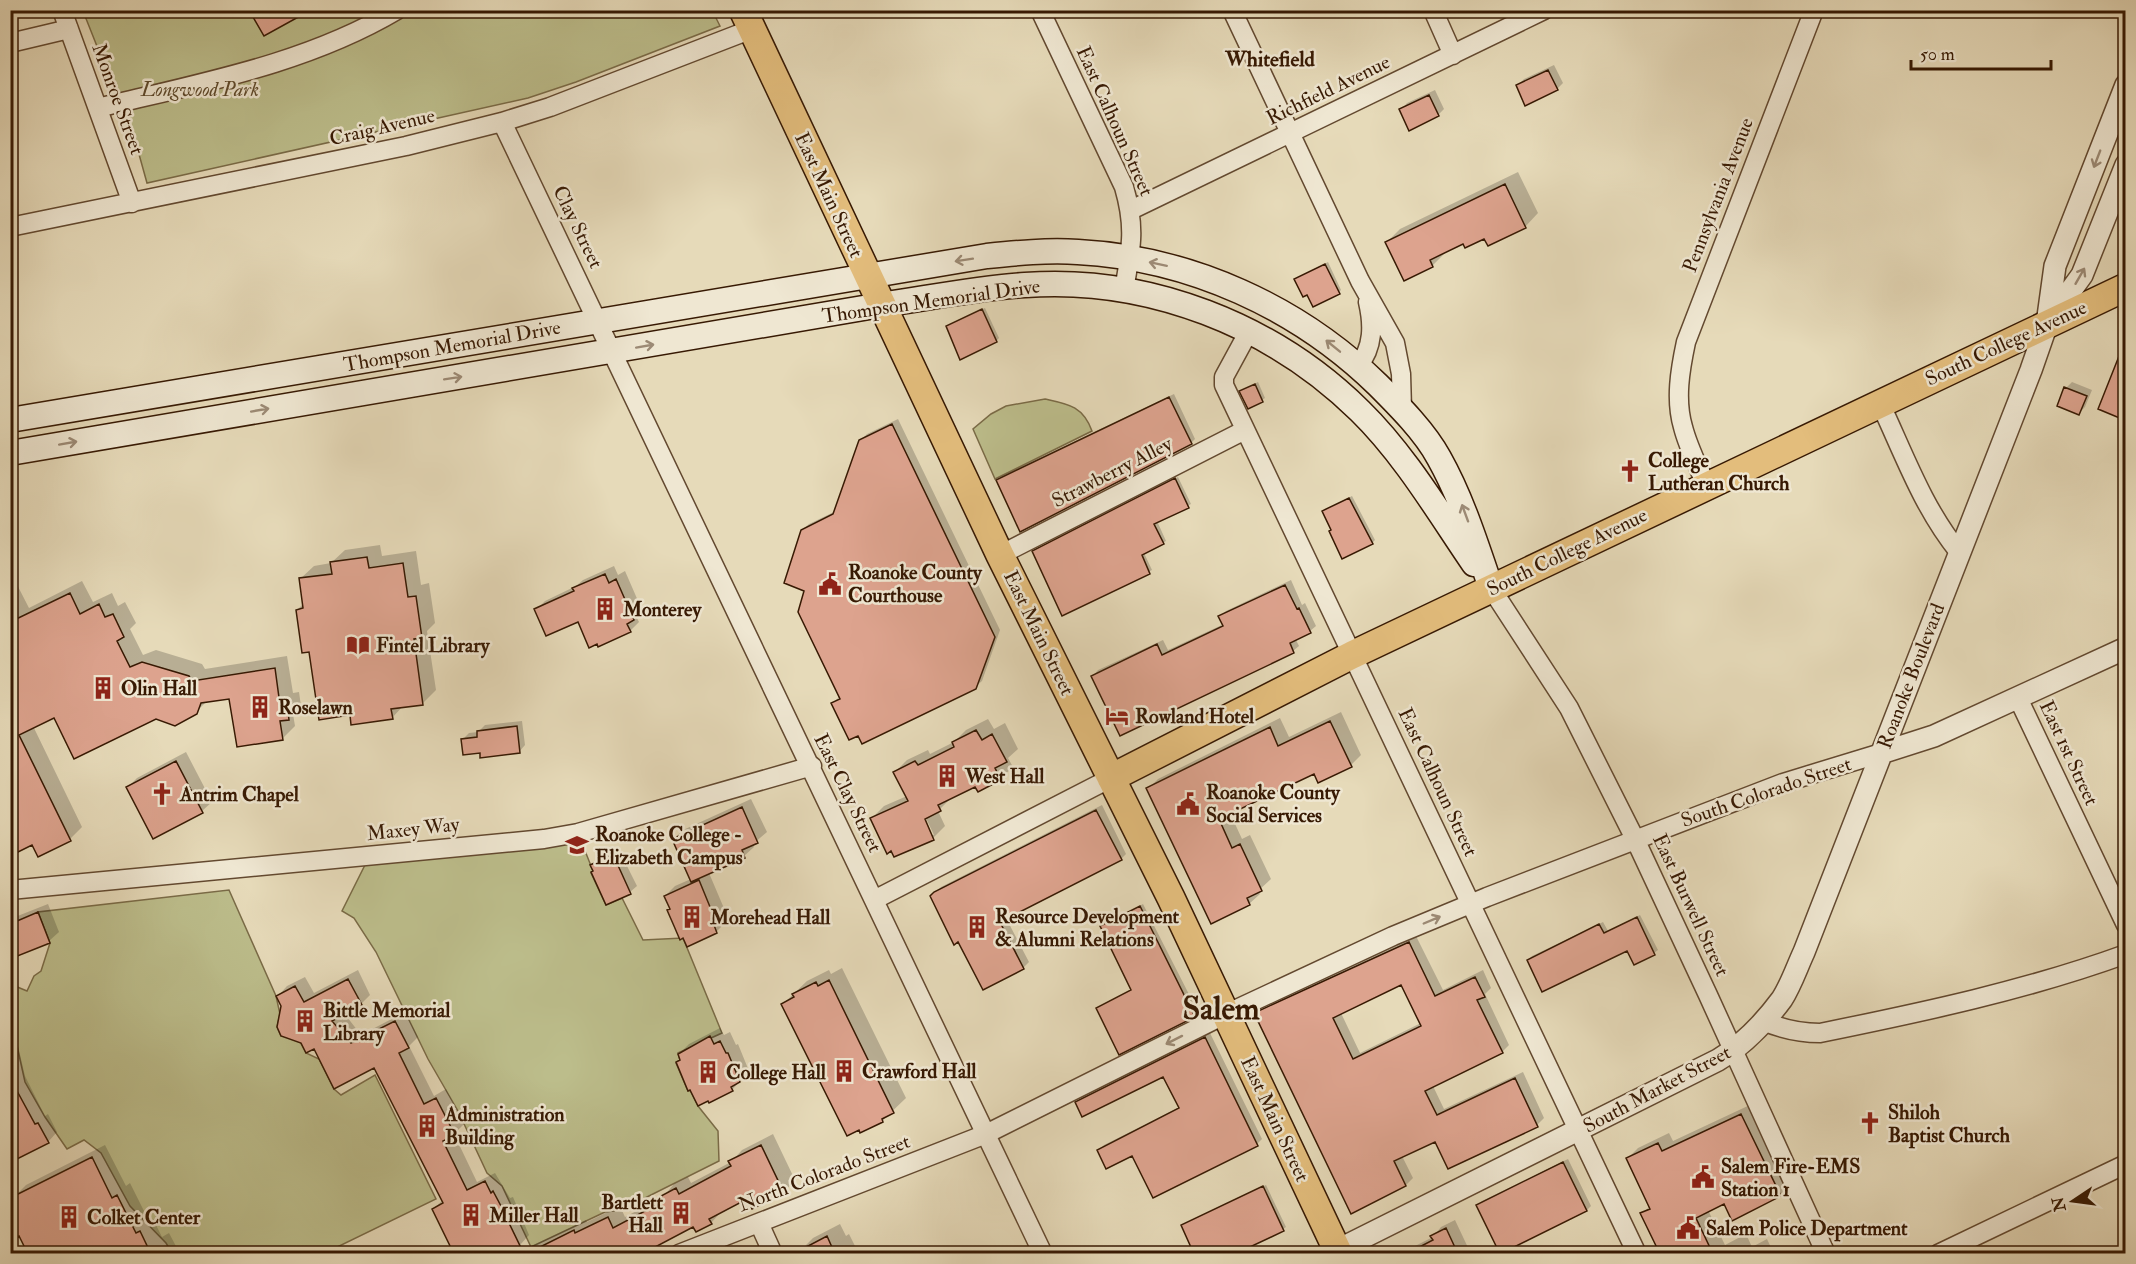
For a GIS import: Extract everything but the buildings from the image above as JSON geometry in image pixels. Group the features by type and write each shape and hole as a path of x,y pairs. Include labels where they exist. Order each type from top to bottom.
{"main road":[{"name":"East Main Street","path":"748,20 1000,555 1171,898 1336,1252"},
{"name":"Thompson Memorial Drive","path":"10,420 987,256 1038,251 1079,252 1163,265 1210,279 1249,295 1288,315 1326,340 1358,366 1402,409 1439,456 1463,507 1491,588"},
{"name":"Thompson Memorial Drive","path":"10,453 881,305 1028,285 1067,284 1124,290 1174,301 1214,315 1249,331 1292,356 1328,382 1361,412 1404,464 1491,588"},
{"name":"South College Avenue","path":"1111,778 1352,655 2126,287"}],"street":[{"name":"Monroe Street","path":"62,10 132,203"},
{"path":"98,108 279,62 334,42 397,10"},
{"name":"East Calhoun Street","path":"1040,10 1124,188 1131,210 1133,232 1124,290"},
{"path":"1232,10 1292,132 1360,280 1395,343 1401,374 1402,409"},
{"path":"1433,10 1453,55"},
{"name":"Richfield Avenue","path":"1131,210 1544,10"},
{"name":"Pennsylvania Avenue","path":"1706,485 1682,424 1679,398 1680,369 1686,342 1814,10"},
{"name":"Craig Avenue","path":"10,227 406,146 502,122 550,107 748,20"},
{"path":"10,43 69,29"},
{"name":"Roanoke Boulevard","path":"1763,1022 1783,997 1804,952 2031,370 2047,324 2055,266 2126,85"},
{"name":"Clay Street","path":"502,122 613,351"},
{"name":"Roanoke Boulevard","path":"2047,324 2082,275 2126,165"},
{"path":"1358,366 1370,345 1372,330 1368,304 1360,280"},
{"name":"East Calhoun Street","path":"1249,331 1224,377 1224,385 1637,1254"},
{"name":"East Clay Street","path":"613,351 677,490 812,766 1043,1254"},
{"path":"1880,403 1928,507 1942,531 1959,552"},
{"name":"Strawberry Alley","path":"1000,555 1245,430"},
{"name":"East Burwell Street","path":"1491,588 1569,708 1635,839 1827,1254"},
{"name":"South Colorado Street","path":"1226,1014 1393,936 1471,904 1783,783 1934,736 2126,648"},
{"name":"East 1st Street","path":"2018,698 2126,925"},
{"name":"Maxey Way","path":"10,890 544,839 578,832 812,766"},
{"path":"874,900 1111,778"},
{"path":"1763,1022 1803,1033 1820,1033 1921,1012 2080,971 2126,954"},
{"name":"North Colorado Street","path":"679,1254 986,1134 1226,1014"},
{"name":"South Market Street","path":"1336,1252 1734,1051 1763,1022"},
{"path":"1938,1254 2126,1164"},
{"path":"759,1222 773,1254"}],"green space":[{"name":"Longwood Park","path":"712,10 720,26 576,82 528,98 147,183 137,147 83,11"},
{"path":"1045,399 1068,405 1079,411 1092,431 995,479 973,429 991,414 1006,406"},
{"path":"578,833 593,871 591,873 606,905 622,898 643,940 683,938 722,1033 678,1053 680,1060 676,1063 688,1091 690,1090 698,1106 718,1131 719,1161 621,1210 605,1212 531,1247 502,1186 487,1173 458,1111 428,1059 376,952 354,918 342,911 370,855"},
{"path":"229,890 276,996 280,1014 277,1027 281,1036 298,1038 306,1053 319,1059 334,1089 341,1095 375,1075 436,1199 325,1253 172,1253 166,1243 130,1206 101,1153 84,1140 67,1149 25,1082 11,1019 10,984 27,991 34,976 41,971 50,943 38,912"}],"place":[{"name":"College Lutheran Church","path":"1630,471"},
{"name":"Roanoke County Courthouse","path":"830,584"},
{"name":"Monterey","path":"605,609"},
{"name":"Fintel Library","path":"358,645"},
{"name":"Olin Hall","path":"103,688"},
{"name":"Roselawn","path":"260,707"},
{"name":"Rowland Hotel","path":"1117,716"},
{"name":"West Hall","path":"947,776"},
{"name":"Antrim Chapel","path":"162,794"},
{"name":"Roanoke County Social Services","path":"1188,804"},
{"name":"Roanoke College - Elizabeth Campus","path":"577,845"},
{"name":"Morehead Hall","path":"692,917"},
{"name":"Resource Development & Alumni Relations","path":"977,927"},
{"name":"Bittle Memorial Library","path":"305,1021"},
{"name":"Crawford Hall","path":"844,1071"},
{"name":"College Hall","path":"708,1072"},
{"name":"Shiloh Baptist Church","path":"1870,1123"},
{"name":"Administration Building","path":"427,1126"},
{"name":"Salem Fire-EMS Station 1","path":"1703,1177"},
{"name":"Bartlett Hall","path":"681,1213"},
{"name":"Miller Hall","path":"471,1215"},
{"name":"Colket Center","path":"69,1217"},
{"name":"Salem Police Department","path":"1688,1228"}],"district":[{"name":"Whitefield","path":"1270,59"},
{"name":"Salem","path":"1221,1009"}]}
